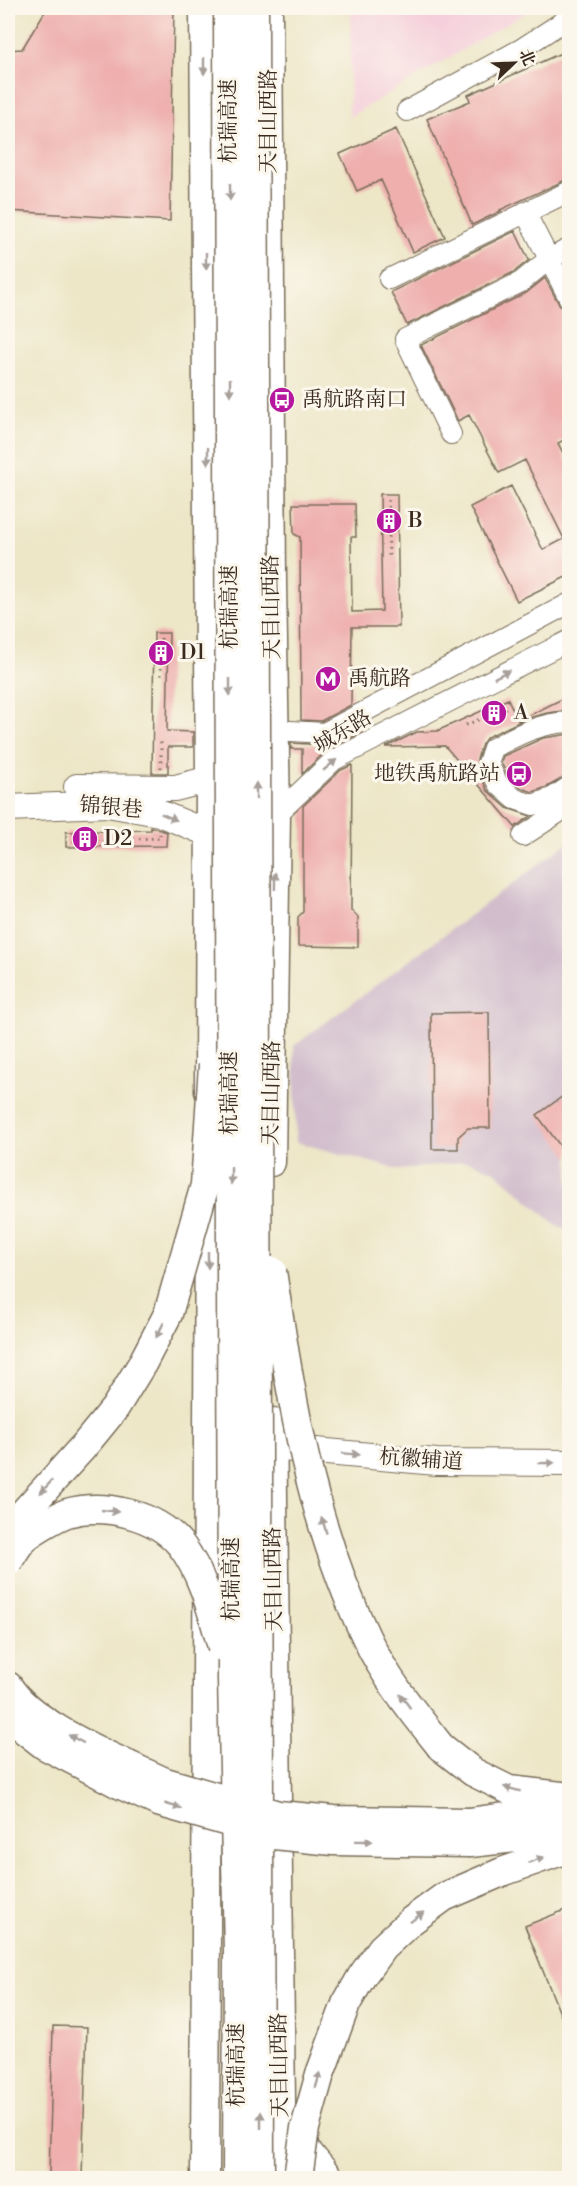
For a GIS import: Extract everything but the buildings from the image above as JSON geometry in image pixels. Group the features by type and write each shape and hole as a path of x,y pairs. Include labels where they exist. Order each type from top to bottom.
{"highway":[{"path":"204,8 210,779 220,836 205,2178"},
{"name":"杭瑞高速","path":"228,8 220,836 238,1952 237,2178"},
{"name":"杭瑞高速","path":"254,8 261,2178"},
{"name":"天目山西路","path":"268,8 276,815 269,1246 282,2178"},
{"path":"8,1530 115,1408 142,1365 168,1314 204,1185 220,836"},
{"path":"256,1167 293,1404 316,1500 336,1566 367,1640 402,1698 441,1747 473,1772 508,1790 570,1797"},
{"path":"8,1562 25,1537 66,1513 91,1510 118,1512 167,1530 194,1564 232,1679"},
{"path":"8,1686 13,1694 55,1728 103,1754 165,1782 278,1815 469,1833 570,1808"},
{"path":"8,1717 44,1745 158,1802 274,1835 333,1841 469,1833 570,1832"},
{"path":"298,2178 305,2128 320,2074 346,2004 382,1948 411,1921 444,1897 502,1872 570,1848"},
{"path":"281,2102 306,2150 329,2178"}],"main road":[{"name":"锦银巷","path":"8,793 37,788 175,788 210,779"},
{"name":"锦银巷","path":"8,808 107,804 159,813 220,836"},
{"name":"杭徽辅道","path":"272,1447 436,1462 570,1463"}],"street":[{"path":"407,111 521,49 570,17"},
{"path":"389,279 570,191"},
{"path":"525,212 570,300"},
{"path":"451,434 405,339 521,282 549,259 570,248"},
{"name":"城东路","path":"274,730 324,733 570,603"},
{"name":"城东路","path":"220,836 276,815 334,760 570,640"},
{"path":"570,722 548,723 515,736 493,748 488,763 498,784 515,800 533,805 552,798 570,786"},
{"path":"210,779 274,730"},
{"path":"524,836 570,805"}],"path":[{"path":"388,500 389,558"},
{"path":"161,638 161,680"},
{"path":"466,725 508,707"},
{"path":"73,841 116,839"}],"shaded area":[{"path":"351,8 533,8 349,117"},
{"path":"569,842 569,1230 556,1225 495,1171 469,1161 400,1170 296,1142 294,1046"}],"place":[{"name":"禹航路南口","path":"282,400"},
{"name":"B","path":"389,521"},
{"name":"D1","path":"161,653"},
{"name":"禹航路","path":"328,679"},
{"name":"A","path":"494,713"},
{"name":"地铁禹航路站","path":"519,774"},
{"name":"D2","path":"85,839"}]}
